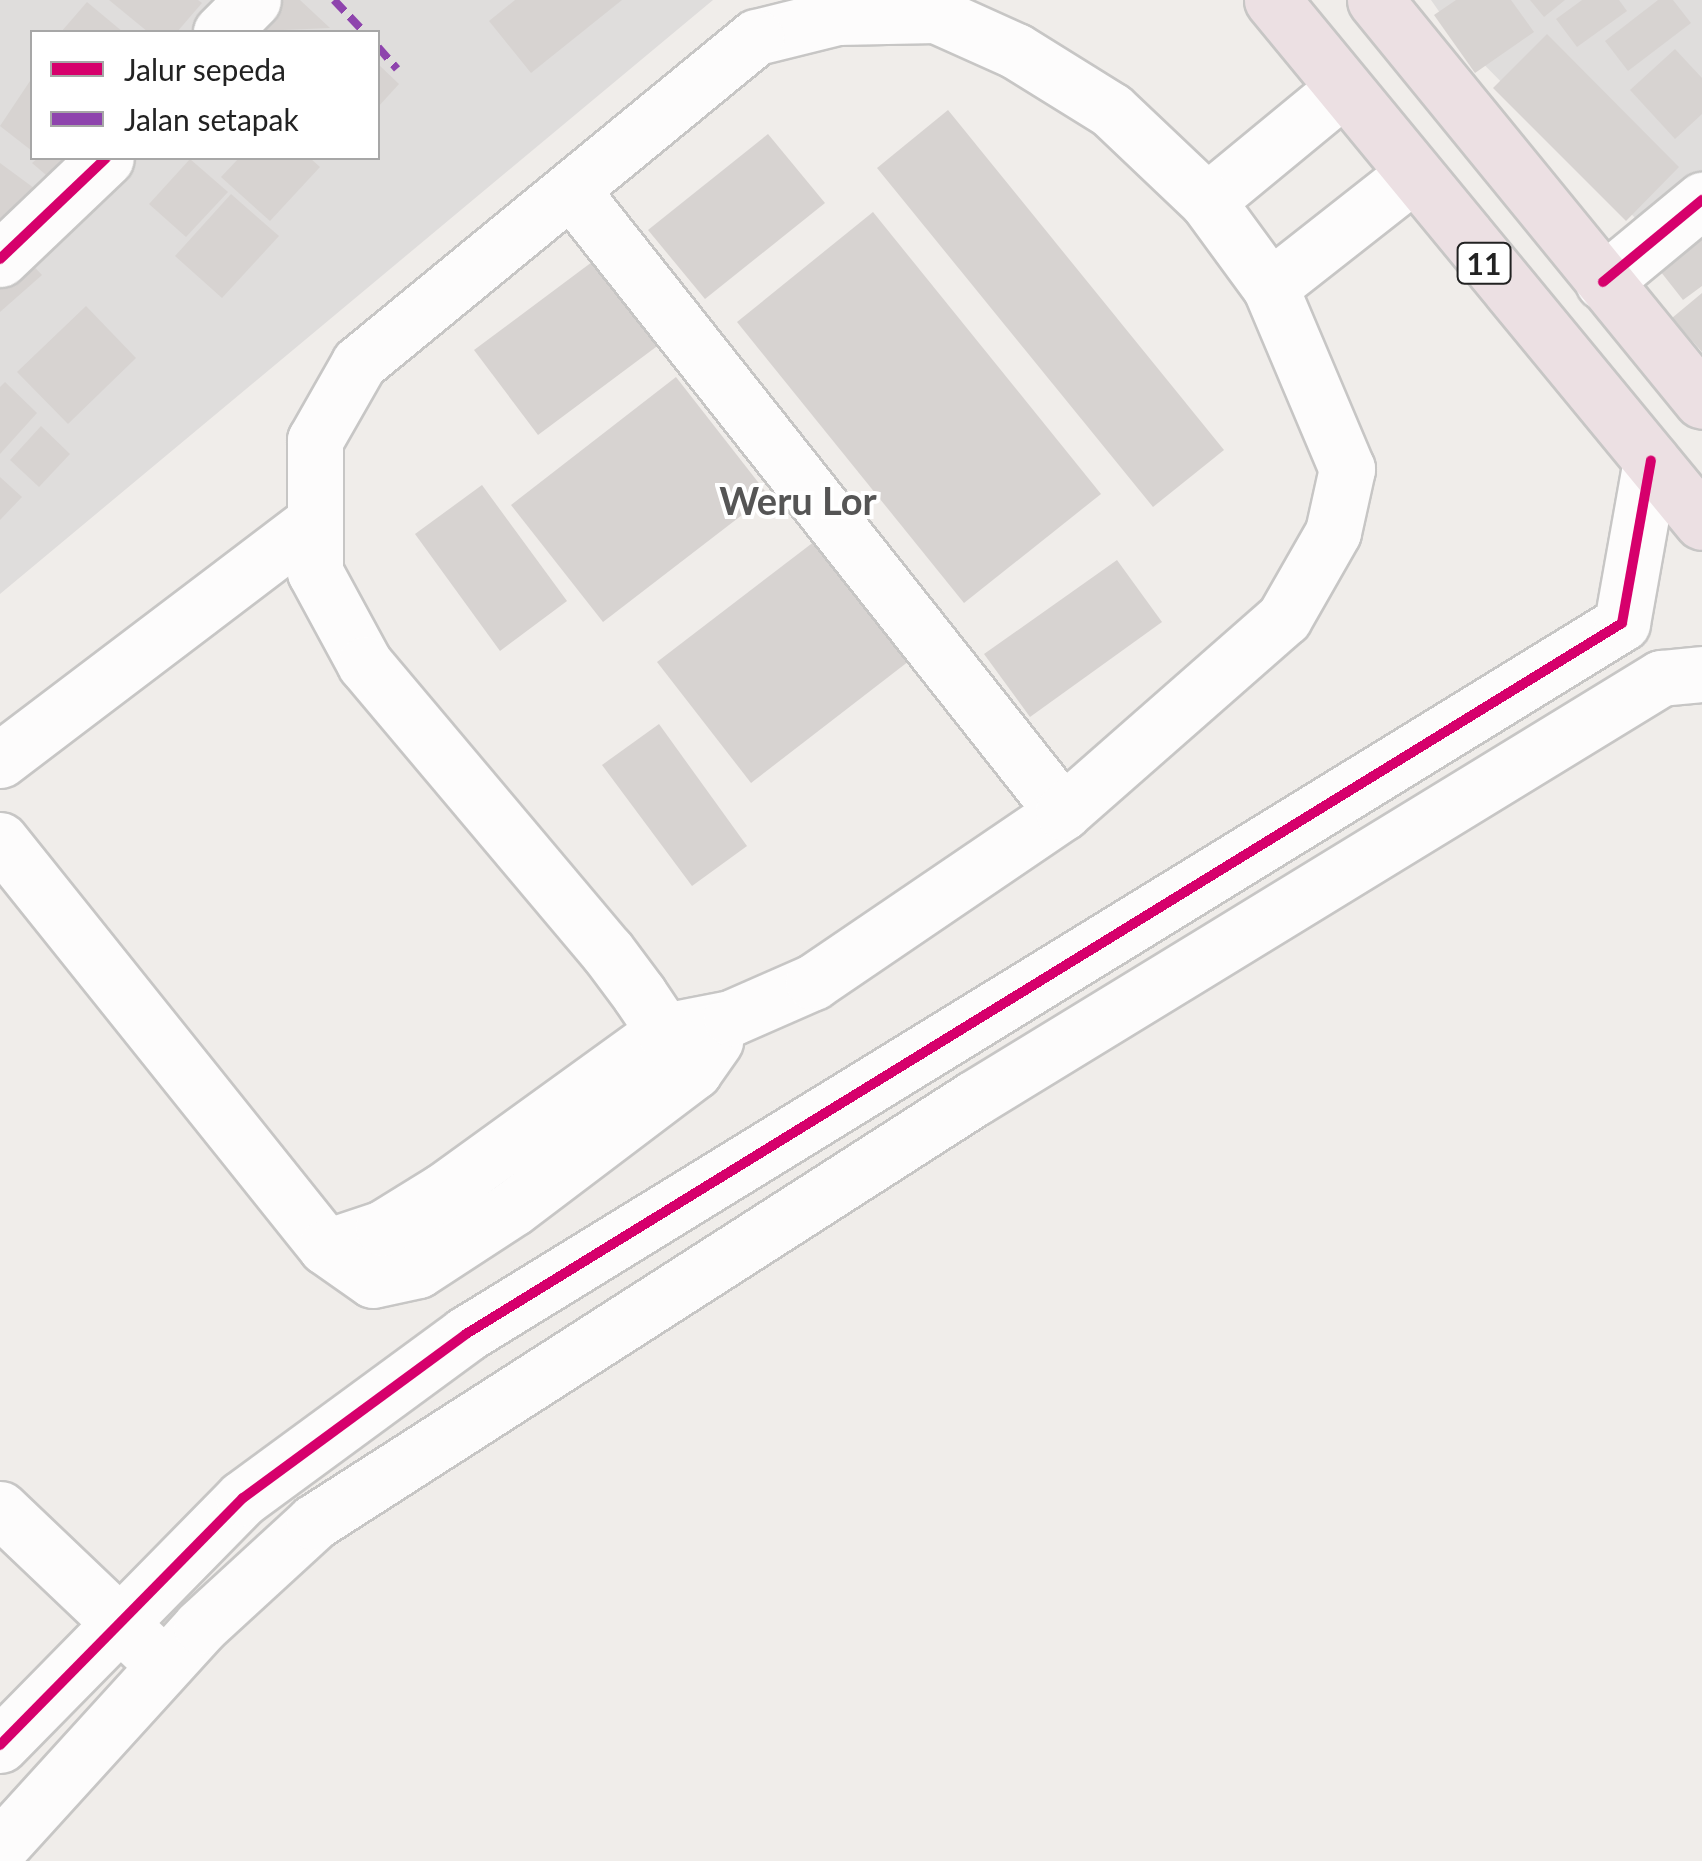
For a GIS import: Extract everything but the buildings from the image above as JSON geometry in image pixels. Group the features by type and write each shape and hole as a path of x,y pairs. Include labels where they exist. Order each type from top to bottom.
{"highway":[{"name":"11","path":"1272,0 1411,176 1702,522"},
{"name":"11","path":"1375,0 1702,401"}],"street":[{"path":"223,30 253,0"},
{"path":"326,1247 383,1228 479,1165 679,1051 731,1018 783,1000 840,966 1063,812 1284,618 1333,532 1347,468 1270,287 1207,201 1111,110 1016,51 936,15 837,18 756,37 358,363 315,440 315,572 365,664 607,951 679,1051"},
{"path":"1207,201 1343,89"},
{"path":"0,259 104,160"},
{"path":"1270,287 1411,176"},
{"path":"571,190 1063,812"},
{"path":"1602,282 1702,200"},
{"path":"0,1745 243,1498 466,1334 1130,930 1622,623 1651,461"},
{"path":"0,760 314,522"},
{"path":"0,1847 164,1666 314,1522 596,1338 1661,678 1702,674"},
{"path":"0,840 326,1247 352,1271 394,1280 513,1208 679,1051"},
{"path":"1130,930 1165,982"},
{"path":"479,1165 513,1208"},
{"path":"558,1280 596,1338"},
{"path":"0,1508 164,1666"}],"shaded area":[{"path":"0,0 713,0 0,594"},
{"path":"1431,0 1702,0 1702,286 1457,37"}],"marked path":[{"path":"334,0 362,30"},
{"path":"380,49 397,69"}],"cycle path":[{"path":"0,259 104,160"},
{"path":"1603,282 1702,200"},
{"path":"0,1745 243,1498 466,1334 1622,623 1651,461"}],"district":[{"name":"Weru Lor","path":"798,501"}]}
